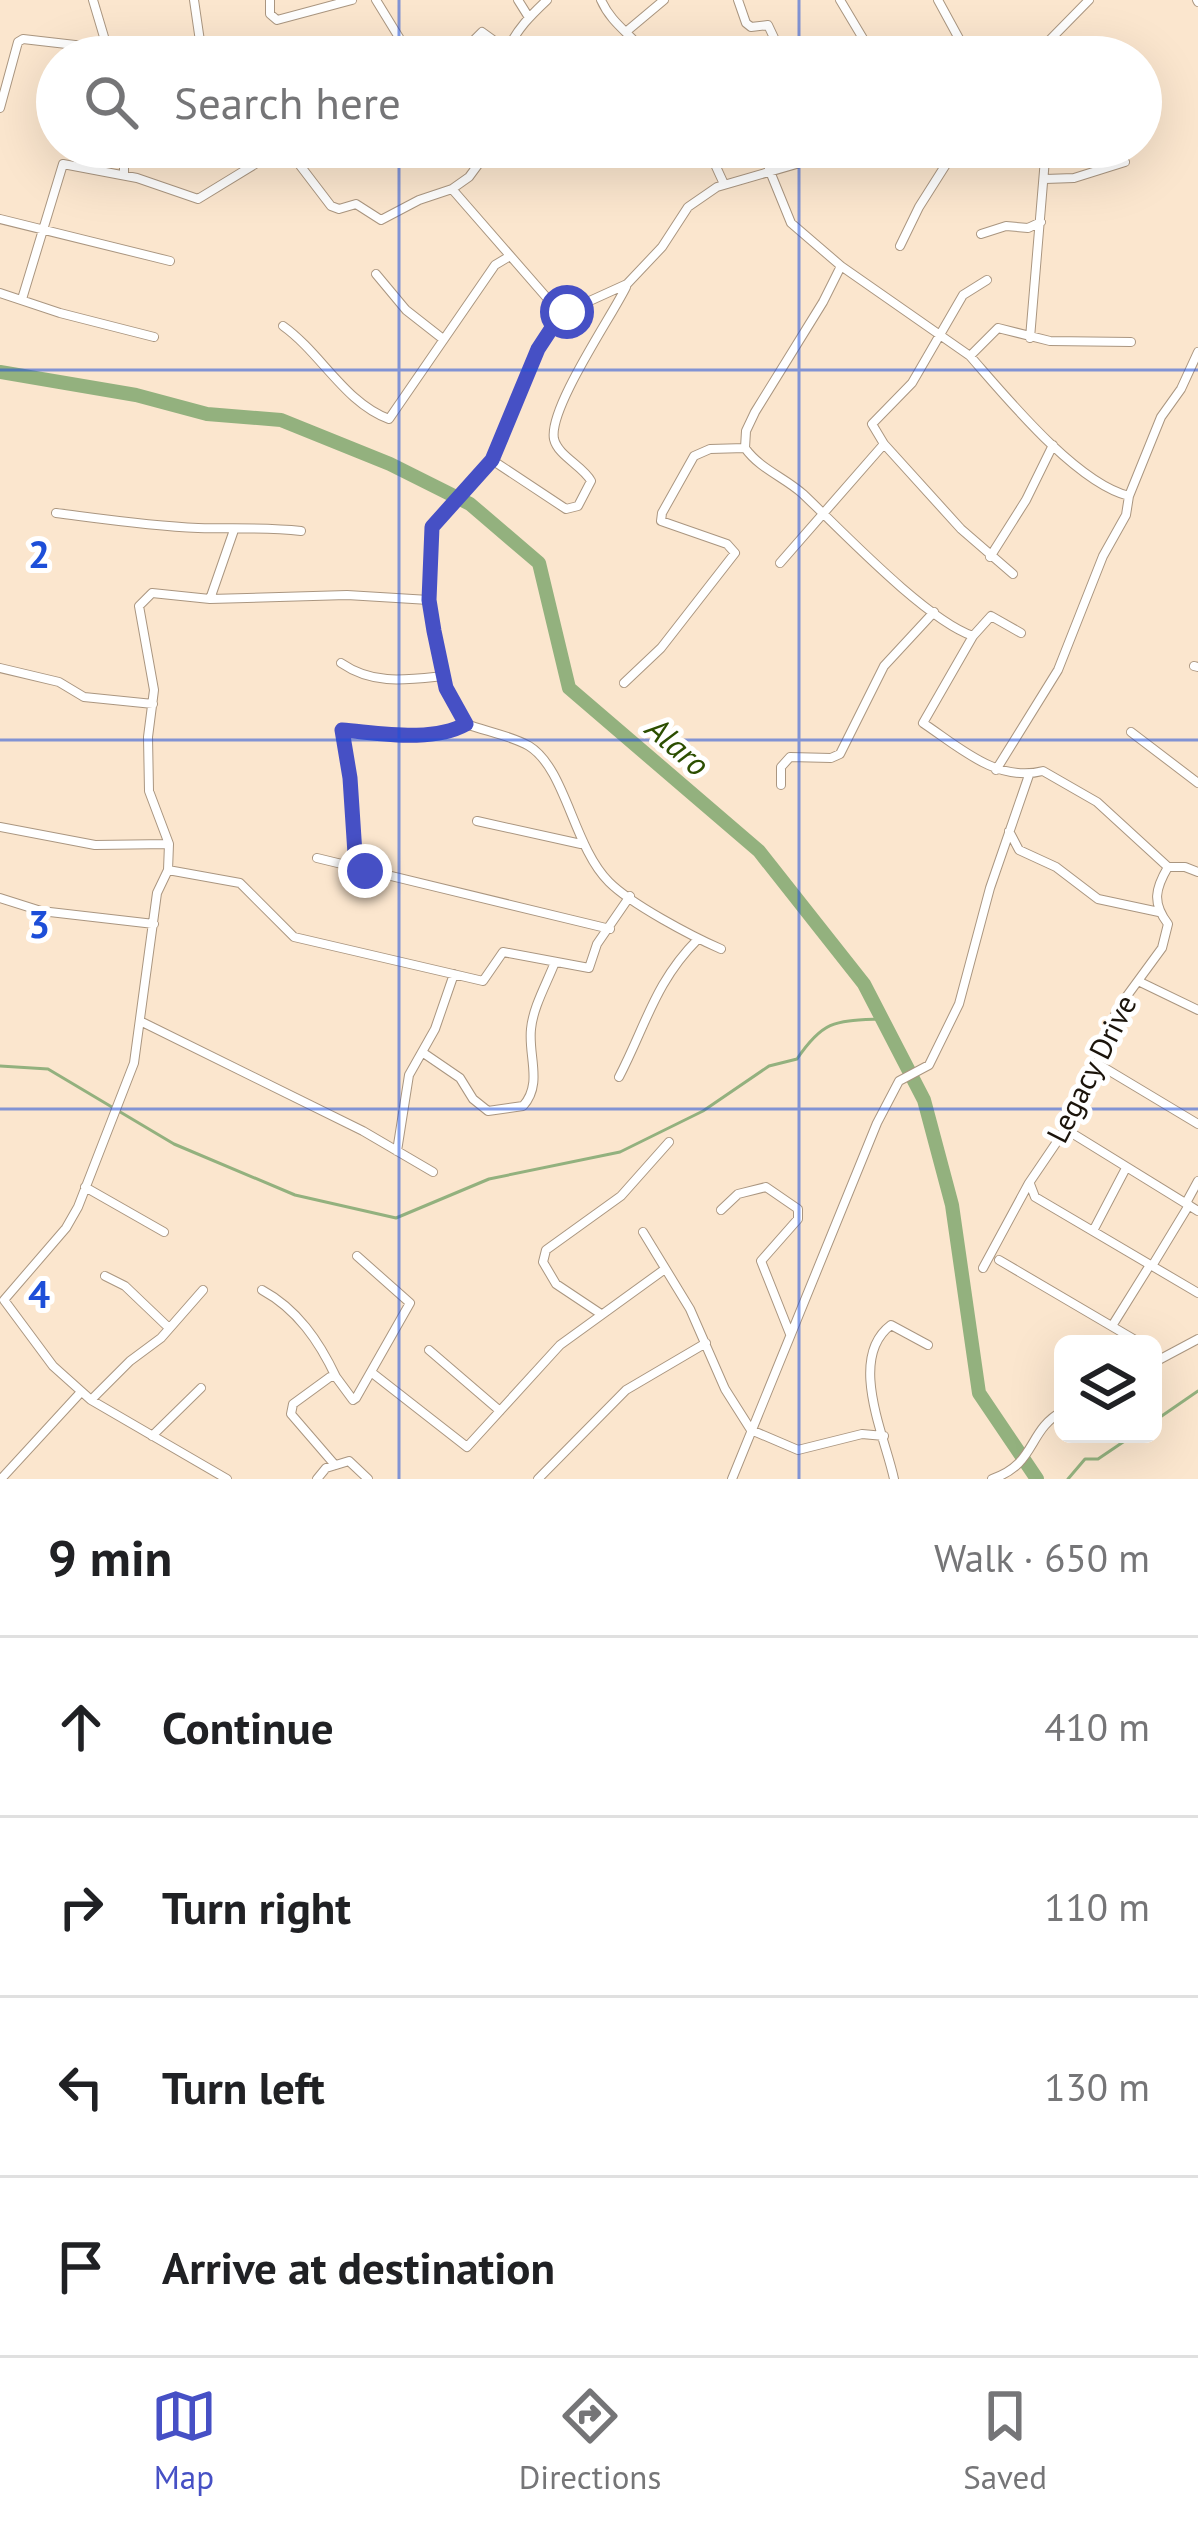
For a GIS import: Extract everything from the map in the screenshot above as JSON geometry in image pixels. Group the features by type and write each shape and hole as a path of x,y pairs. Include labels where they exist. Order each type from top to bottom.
{"street":[{"path":"93,0 105,36"},
{"path":"194,0 200,36"},
{"path":"270,0 270,14 277,20 352,0"},
{"path":"376,0 398,36"},
{"path":"518,0 530,12"},
{"path":"518,36 530,12 548,0"},
{"path":"601,0 613,23 630,36"},
{"path":"627,32 664,0"},
{"path":"738,0 746,23 768,26 773,36"},
{"path":"841,0 862,36"},
{"path":"938,0 958,36"},
{"path":"1054,36 1089,0"},
{"path":"0,108 23,39 36,41"},
{"path":"0,58 12,63"},
{"path":"22,299 62,168"},
{"path":"83,168 198,199 250,168"},
{"path":"124,168 124,176"},
{"path":"301,168 331,206 339,209 356,204 381,220 452,189 476,168"},
{"path":"717,168 724,184"},
{"path":"900,246 944,168"},
{"path":"1030,338 1045,168"},
{"path":"1045,179 1075,178 1106,168"},
{"path":"492,460 566,509 578,506 592,481 556,445 554,432 589,347 627,284 662,247 688,207 724,184 769,169 791,223 841,266 970,356 1052,446 1111,489 1129,496"},
{"path":"452,189 561,314"},
{"path":"0,218 170,261"},
{"path":"982,234 1042,222"},
{"path":"283,326 300,338 334,379 389,419 495,265 510,256"},
{"path":"841,266 755,412 745,448 934,611 973,636"},
{"path":"376,274 406,310 443,339"},
{"path":"987,280 963,295 912,383 872,424 884,444 990,556 1013,574"},
{"path":"627,284 561,314 538,349 492,460 432,527 429,600 443,676 466,724 529,746 553,772 581,844 609,882 721,949"},
{"path":"0,293 60,314 154,337"},
{"path":"970,356 998,328 1030,338 1132,342"},
{"path":"996,770 1058,670 1103,556 1126,515 1161,417 1198,352"},
{"path":"779,563 884,444"},
{"path":"990,556 1027,500 1052,446"},
{"path":"624,683 661,648 735,553 727,544 661,521 687,464 710,448 745,448"},
{"path":"56,513 234,530 254,525 301,531"},
{"path":"211,599 234,530"},
{"path":"227,1479 91,1400 53,1366 4,1305 6,1294 66,1228 134,1063 158,892 169,870 169,844 149,791 148,736 154,689 140,606 152,593 211,599 347,595 429,600"},
{"path":"781,785 781,767 790,757 840,754 884,667 934,611"},
{"path":"1022,633 993,616 973,636 923,723 996,770 1030,775 1043,771 1097,802 1168,867 1198,872"},
{"path":"341,663 363,678 443,676"},
{"path":"0,668 59,682 84,697 153,704"},
{"path":"356,869 342,730 428,734 452,732 466,724"},
{"path":"1131,733 1198,783"},
{"path":"732,1479 888,1102 898,1081 929,1065 958,1004 1030,775"},
{"path":"477,821 581,844"},
{"path":"0,826 95,845 169,844"},
{"path":"1009,831 1019,850 1056,867 1098,899 1159,912"},
{"path":"317,858 610,928"},
{"name":"Legacy Drive","path":"982,1268 1067,1126 1098,1064 1104,1035 1166,939 1168,924 1159,912 1156,894 1168,867"},
{"path":"169,870 240,883 294,937 483,981 503,952 589,968 597,944 630,896"},
{"path":"0,898 41,911 154,924"},
{"path":"619,1077 661,983 698,939"},
{"path":"422,1052 460,1078 472,1099 488,1111 523,1106 534,1082 530,1027 554,962"},
{"path":"397,1151 409,1075 454,974"},
{"path":"1138,981 1198,1010"},
{"path":"140,1021 433,1172"},
{"path":"1098,1064 1198,1124"},
{"path":"1067,1126 1191,1206"},
{"path":"601,1314 556,1284 543,1262 546,1250 621,1196 669,1142"},
{"path":"1093,1232 1126,1168"},
{"path":"1112,1326 1191,1206 1198,1180"},
{"path":"1029,1183 1035,1197 1198,1292"},
{"path":"721,1210 738,1194 766,1186 798,1209 798,1219 761,1261 790,1335"},
{"path":"85,1187 164,1232"},
{"path":"643,1232 751,1430 798,1450 862,1434 884,1436"},
{"path":"262,1290 287,1304 324,1352 352,1400 410,1303 357,1256"},
{"path":"999,1260 1127,1335"},
{"path":"371,1372 467,1448 560,1345 665,1269"},
{"path":"105,1276 125,1286 169,1328"},
{"path":"91,1400 203,1290"},
{"path":"894,1479 870,1383 877,1340 895,1325 928,1345"},
{"path":"1162,1358 1198,1340"},
{"path":"538,1479 626,1390 706,1342"},
{"path":"429,1350 500,1411"},
{"path":"335,1465 292,1414 293,1404 336,1377"},
{"path":"152,1436 200,1388"},
{"path":"1,1479 82,1392"},
{"path":"992,1479 1018,1467 1054,1417"},
{"path":"317,1479 326,1468 353,1462 368,1479"}],"waterway":[{"name":"Alaro","path":"0,372 136,395 207,414 281,420 390,464 470,504 539,563 569,688 759,851 864,984 924,1100 952,1205 979,1393 1037,1479"},
{"path":"0,1066 48,1069 174,1144 295,1195 396,1218 489,1179 620,1152 703,1111 769,1066 797,1059 824,1029 853,1020 882,1019"},
{"path":"1162,1416 1198,1391"},
{"path":"1068,1479 1085,1459 1098,1459 1122,1443"}],"route":[{"path":"365,871 356,869 342,730 428,734 452,732 466,724 446,688 434,631 429,600 432,527 492,460 538,349 567,312"}]}
